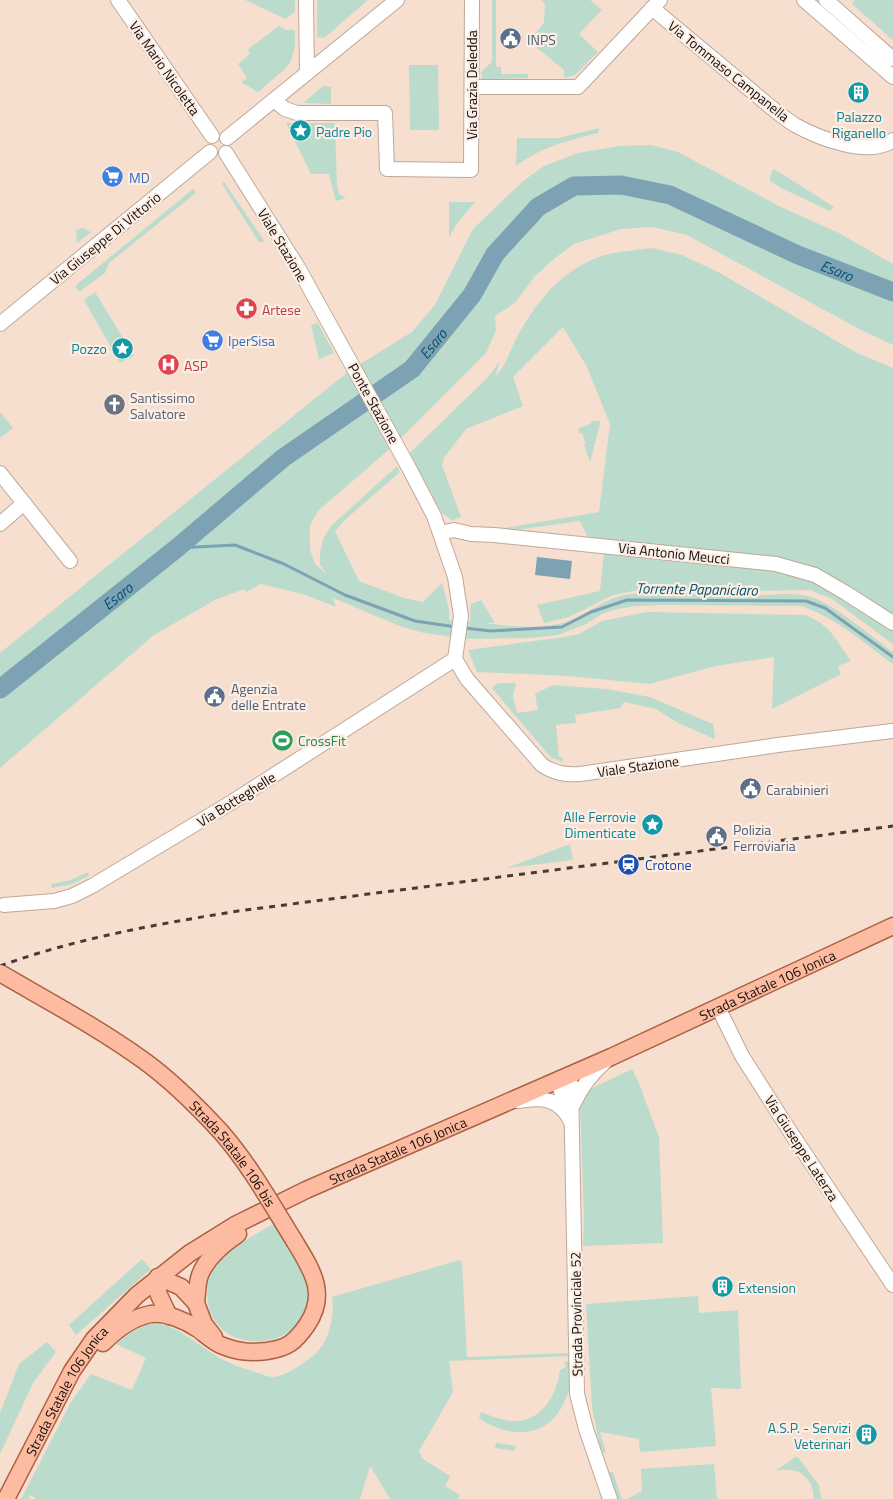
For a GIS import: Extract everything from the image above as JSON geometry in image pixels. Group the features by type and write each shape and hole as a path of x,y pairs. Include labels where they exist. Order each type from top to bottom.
{"main road":[{"name":"Strada Statale 106 Jonica","path":"6,1499 72,1371 94,1339 137,1295 190,1253 235,1225 306,1190 611,1057 893,926"},
{"name":"Strada Statale 106 bis","path":"0,973 96,1030 143,1060 168,1080 222,1133 252,1175 314,1274 317,1295 314,1315 290,1345 250,1354 221,1346"},
{"path":"196,1303 200,1276 209,1259 227,1242 306,1190"},
{"path":"169,1316 158,1293 158,1277 181,1287 196,1303 204,1324 221,1346"},
{"path":"55,1406 97,1350 114,1333 131,1321 152,1314 169,1316 195,1327 221,1346"}],"street":[{"name":"Via Mario Nicoletta","path":"118,0 212,136"},
{"path":"306,0 307,73"},
{"path":"227,138 397,0"},
{"name":"Via Grazia Deledda","path":"274,100 285,110 297,113 385,113 387,169 471,170 472,0"},
{"path":"804,0 893,77"},
{"path":"826,0 893,60"},
{"path":"472,87 578,86 656,4"},
{"name":"Via Tommaso Campanella","path":"656,4 764,101 797,126 840,144 867,147 886,145 893,140"},
{"path":"218,134 227,138 229,147 226,153 219,156 210,152 208,142 212,136 218,134"},
{"name":"Via Giuseppe Di Vittorio","path":"0,324 210,152"},
{"name":"Viale Stazione","path":"226,153 282,240 338,339"},
{"name":"Ponte Stazione","path":"338,339 409,468 440,533"},
{"path":"0,473 70,561"},
{"path":"0,524 24,503"},
{"name":"Via Antonio Meucci","path":"440,533 454,530 471,534 776,564 815,575 893,623"},
{"path":"440,533 455,578 461,616 455,659"},
{"name":"Viale Stazione","path":"455,659 466,678 542,765 552,772 564,775 892,732"},
{"name":"Via Botteghelle","path":"4,905 54,901 72,896 92,886 232,802 455,659"},
{"name":"Via Giuseppe Laterza","path":"718,1007 747,1064 796,1141 893,1285"},
{"path":"571,1124 573,1107 579,1091 596,1070 611,1057"},
{"path":"564,1077 560,1088 571,1124"},
{"path":"505,1103 532,1098 550,1100 560,1106 567,1114 571,1124"},
{"name":"Strada Provinciale 52","path":"571,1124 574,1167 577,1394 586,1429 610,1499"}],"green space":[{"path":"245,0 295,0 295,11 286,19"},
{"path":"317,0 368,0 324,38 317,37"},
{"path":"492,0 496,0 496,67 501,67 501,74 528,74 528,78 482,79 481,72 492,62"},
{"path":"541,0 590,0 602,10 579,34 598,52 575,75 564,78 564,70 531,43 531,38 544,23 545,4"},
{"path":"855,0 893,0 893,40 852,4"},
{"path":"279,26 287,30 295,30 295,46 291,61 285,69 258,92 241,82 247,78 238,64 250,54 248,49"},
{"path":"409,65 438,65 439,130 410,130"},
{"path":"323,86 331,87 331,104 303,103"},
{"path":"286,123 335,123 337,186 339,194 346,198 336,201 329,174 311,174"},
{"path":"599,128 598,133 545,149 516,166 517,138 559,138"},
{"path":"651,145 678,152 779,206 839,233 893,264 893,345 861,330 687,235 652,227 621,229 574,244 535,276 515,303 495,316 496,330 486,353 392,447 319,510 310,525 310,550 315,564 327,574 320,565 320,553 323,539 331,526 397,466 400,472 335,531 359,581 404,598 423,602 442,583 449,609 449,620 470,622 471,604 481,600 495,623 483,623 535,627 566,622 609,600 640,593 670,592 731,596 795,594 811,597 831,606 893,652 893,664 860,639 826,617 801,606 636,606 602,614 586,624 558,635 531,638 468,639 424,633 402,627 333,598 336,607 306,595 261,584 246,592 244,589 215,600 154,635 0,768 0,653 349,371 412,332 435,305 473,229 522,182 544,166 578,153 619,146"},
{"path":"773,169 834,207 830,211 781,188 769,180"},
{"path":"224,182 265,242 259,242 222,184"},
{"path":"193,189 196,193 109,263 105,273 79,292 75,286"},
{"path":"449,202 475,202 456,225 449,237"},
{"path":"83,228 91,232 77,243 76,230"},
{"path":"652,248 682,255 718,272 857,353 893,368 893,614 826,574 782,558 588,538 580,521 516,530 499,529 599,512 610,424 587,367 563,327 513,377 523,406 466,429 444,458 442,465 461,517 452,520 441,512 410,453 488,377 500,361 495,377 505,363 529,317 547,293 569,273 581,265 609,254"},
{"path":"95,292 134,356 120,363 84,300"},
{"path":"318,323 334,353 319,359 311,325"},
{"path":"0,412 13,428 0,438"},
{"path":"592,421 599,421 600,424 590,462 582,433 578,429 590,424"},
{"path":"604,552 782,571 826,589 893,630 893,644 832,599 810,590 750,591 653,587 613,595 569,617 544,623 537,605 600,591"},
{"path":"647,612 805,615 827,628 851,661 838,666 841,674 772,709 774,657 716,666 649,684 569,676 477,672 468,650 579,634 602,621"},
{"path":"498,683 516,684 513,696 517,713 538,710 535,694 553,685 606,689 650,697 713,724 715,739 678,723 656,709 624,702 620,708 575,715 576,723 556,725 559,757 562,757 563,762 552,758 547,753 492,688"},
{"path":"570,844 573,860 507,868"},
{"path":"88,872 89,876 72,884 52,888 51,884 71,880"},
{"path":"632,1069 659,1137 663,1243 583,1246 584,1221 580,1103 588,1090"},
{"path":"273,1224 296,1257 303,1271 307,1302 300,1321 285,1334 267,1340 248,1341 230,1334 216,1322 208,1303 208,1284 212,1271 220,1260 242,1243"},
{"path":"142,1259 151,1269 76,1335 69,1325"},
{"path":"460,1260 462,1264 467,1357 570,1353 570,1356 449,1361 453,1392 419,1451 423,1459 450,1476 445,1486 460,1495 458,1499 390,1499 370,1466 360,1499 37,1499 30,1495 28,1499 21,1499 71,1402 91,1374 132,1390 146,1358 116,1344 143,1326 156,1324 169,1327 231,1363 267,1376 278,1376 288,1372 319,1351 327,1337 332,1321 332,1297"},
{"path":"698,1296 699,1313 738,1310 741,1389 711,1388 716,1446 640,1452 639,1439 600,1432 606,1453 601,1452 592,1407 586,1304"},
{"path":"47,1342 56,1352 33,1383 0,1454 0,1413 19,1364"},
{"path":"570,1361 570,1389 557,1415 548,1423 538,1429 515,1432 503,1430 479,1418 481,1412 509,1421 528,1419 536,1415 548,1403 556,1387 560,1370 566,1367 564,1362"},
{"path":"496,1443 516,1446 514,1451 495,1448"},
{"path":"797,1456 819,1485 821,1499 814,1499 811,1484 802,1474 790,1470 775,1471"},
{"path":"714,1464 717,1499 627,1499 642,1491 641,1469"},
{"path":"607,1472 613,1472 622,1499 617,1499"}],"water":[{"path":"537,557 572,561 570,579 535,575"}],"waterway":[{"name":"Esaro","path":"0,689 177,548 283,458 412,369 472,295 495,254 538,207 574,186 621,185 670,195 798,255 893,292"},
{"name":"Torrente Papaniciaro","path":"177,548 235,545 284,564 345,595 415,621 456,627"},
{"name":"Torrente Papaniciaro","path":"464,628 491,631 562,627 591,612 627,600 806,601 825,608 893,657"}],"railway":[{"path":"0,966 58,947 88,940 238,911 893,826"}],"place":[{"name":"INPS","path":"511,39"},
{"name":"Palazzo Riganello","path":"859,93"},
{"name":"Padre Pio","path":"300,131"},
{"name":"MD","path":"113,177"},
{"name":"Artese","path":"246,309"},
{"name":"IperSisa","path":"212,340"},
{"name":"Pozzo","path":"123,348"},
{"name":"ASP","path":"168,365"},
{"name":"Santissimo Salvatore","path":"114,405"},
{"name":"Agenzia delle Entrate","path":"215,696"},
{"name":"CrossFit","path":"282,740"},
{"name":"Carabinieri","path":"750,789"},
{"name":"Alle Ferrovie Dimenticate","path":"652,824"},
{"name":"Polizia Ferroviaria","path":"717,837"},
{"name":"Crotone","path":"629,864"},
{"name":"Extension","path":"722,1287"},
{"name":"A.S.P. - Servizi Veterinari","path":"867,1435"}]}
